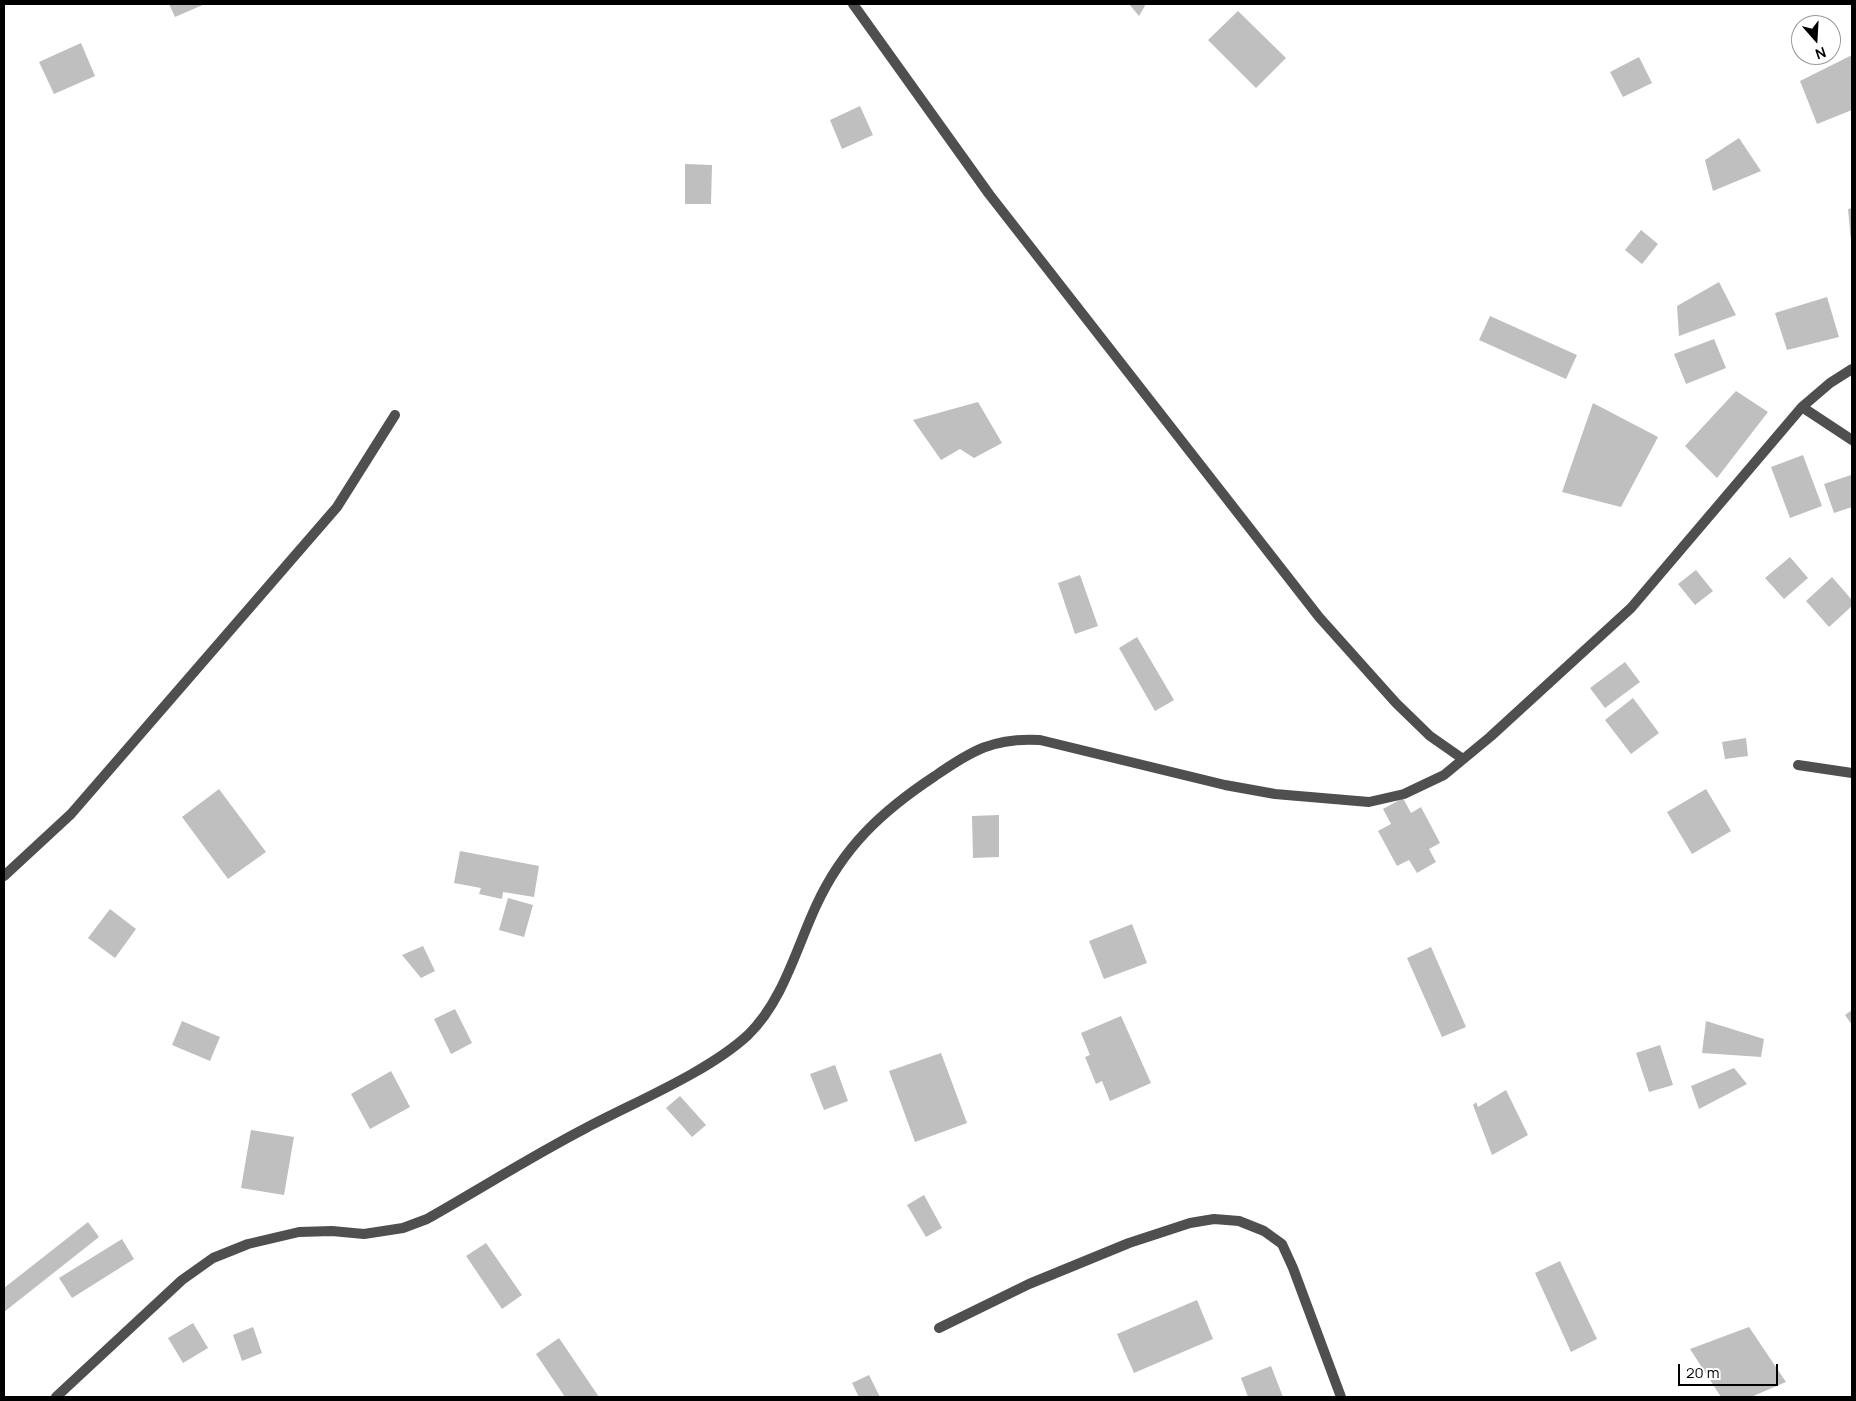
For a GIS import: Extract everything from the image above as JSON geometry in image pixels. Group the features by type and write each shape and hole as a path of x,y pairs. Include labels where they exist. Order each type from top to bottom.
{"street":[{"path":"853,4 989,194 1319,617 1403,710 1430,736 1463,759"},
{"path":"56,1397 182,1280 213,1258 248,1244 290,1234 332,1231 364,1234 383,1232 404,1228 427,1219 574,1134 731,1050 768,1012 816,904 835,868 853,844 876,821 914,790 979,749 1009,739 1040,740 1251,790 1351,801 1369,802 1404,794 1444,775 1631,608 1802,407 1830,383 1852,369"},
{"path":"1802,407 1852,440"},
{"path":"4,876 71,814 337,507 395,415"},
{"path":"1798,765 1852,773"},
{"path":"939,1328 1029,1284 1130,1243 1198,1222 1214,1219 1239,1221 1264,1231 1282,1244 1293,1268 1341,1397"}],"building":[{"path":"169,4 205,4 175,17"},
{"path":"1129,4 1146,4 1139,16"},
{"path":"1238,11 1286,58 1256,88 1208,40"},
{"path":"81,43 95,76 54,94 39,62"},
{"path":"1852,55 1852,110 1817,124 1800,81 1832,65 1841,65 1841,60"},
{"path":"1639,57 1652,83 1623,97 1610,72"},
{"path":"860,106 873,135 842,149 830,120"},
{"path":"1739,138 1761,171 1713,191 1705,160"},
{"path":"685,164 712,165 711,204 685,204"},
{"path":"1852,208 1852,241 1851,241 1848,209"},
{"path":"1641,230 1658,244 1642,264 1625,250"},
{"path":"1719,282 1736,315 1679,336 1677,306"},
{"path":"1827,297 1839,337 1787,350 1775,313"},
{"path":"1490,316 1577,355 1566,379 1479,340"},
{"path":"1714,339 1726,368 1686,384 1674,354"},
{"path":"1736,391 1768,412 1717,478 1685,446"},
{"path":"978,402 1002,443 974,458 960,449 941,460 913,420"},
{"path":"1593,403 1658,437 1621,507 1562,492"},
{"path":"1803,455 1822,506 1790,518 1771,467"},
{"path":"1851,475 1852,507 1834,513 1824,484"},
{"path":"1790,557 1808,578 1784,599 1765,578"},
{"path":"1696,570 1713,591 1695,605 1678,584"},
{"path":"1080,575 1098,626 1075,634 1058,583"},
{"path":"1832,577 1852,600 1852,606 1829,627 1806,601"},
{"path":"1137,637 1174,700 1155,711 1119,648"},
{"path":"1625,662 1640,682 1605,708 1590,688"},
{"path":"1633,698 1659,733 1631,754 1605,720"},
{"path":"1746,738 1748,756 1725,759 1722,742"},
{"path":"219,789 266,852 228,879 182,817"},
{"path":"1706,789 1731,831 1692,854 1667,812"},
{"path":"1403,798 1411,813 1421,807 1440,843 1429,849 1436,862 1417,873 1409,860 1397,866 1378,831 1391,824 1383,809"},
{"path":"999,815 999,857 973,858 972,816"},
{"path":"460,851 539,866 534,897 503,892 502,899 479,894 481,888 454,883"},
{"path":"508,898 533,905 524,937 499,930"},
{"path":"110,909 136,929 115,958 88,938"},
{"path":"1132,924 1147,963 1104,979 1089,941"},
{"path":"423,946 435,971 421,978 402,955"},
{"path":"1431,947 1466,1027 1442,1037 1407,958"},
{"path":"455,1009 472,1043 451,1054 434,1019"},
{"path":"1852,1010 1852,1025 1845,1015"},
{"path":"1121,1016 1151,1083 1110,1101 1102,1081 1096,1084 1085,1057 1090,1055 1081,1033"},
{"path":"182,1021 220,1037 210,1061 172,1045"},
{"path":"1706,1021 1764,1039 1761,1057 1702,1053"},
{"path":"1660,1045 1673,1085 1649,1092 1636,1053"},
{"path":"941,1053 967,1123 915,1142 889,1071"},
{"path":"835,1065 848,1101 824,1110 810,1074"},
{"path":"1734,1068 1747,1084 1699,1109 1691,1086"},
{"path":"391,1071 410,1107 370,1129 351,1094"},
{"path":"1506,1090 1528,1135 1492,1155 1473,1105 1476,1102 1478,1107"},
{"path":"680,1096 706,1125 692,1137 666,1108"},
{"path":"251,1130 294,1137 284,1195 241,1188"},
{"path":"924,1195 942,1228 926,1237 907,1205"},
{"path":"88,1222 99,1237 4,1312 4,1288"},
{"path":"122,1239 134,1259 72,1298 59,1278"},
{"path":"486,1243 522,1295 502,1309 466,1256"},
{"path":"1560,1261 1597,1339 1571,1352 1535,1273"},
{"path":"1197,1300 1213,1339 1134,1373 1117,1334"},
{"path":"193,1323 208,1348 183,1363 168,1338"},
{"path":"253,1327 262,1353 242,1361 233,1335"},
{"path":"1749,1327 1786,1382 1751,1397 1721,1397 1690,1349"},
{"path":"559,1338 599,1397 565,1397 536,1354"},
{"path":"1271,1366 1283,1397 1248,1397 1241,1378"},
{"path":"869,1375 880,1397 859,1397 852,1383"}]}
